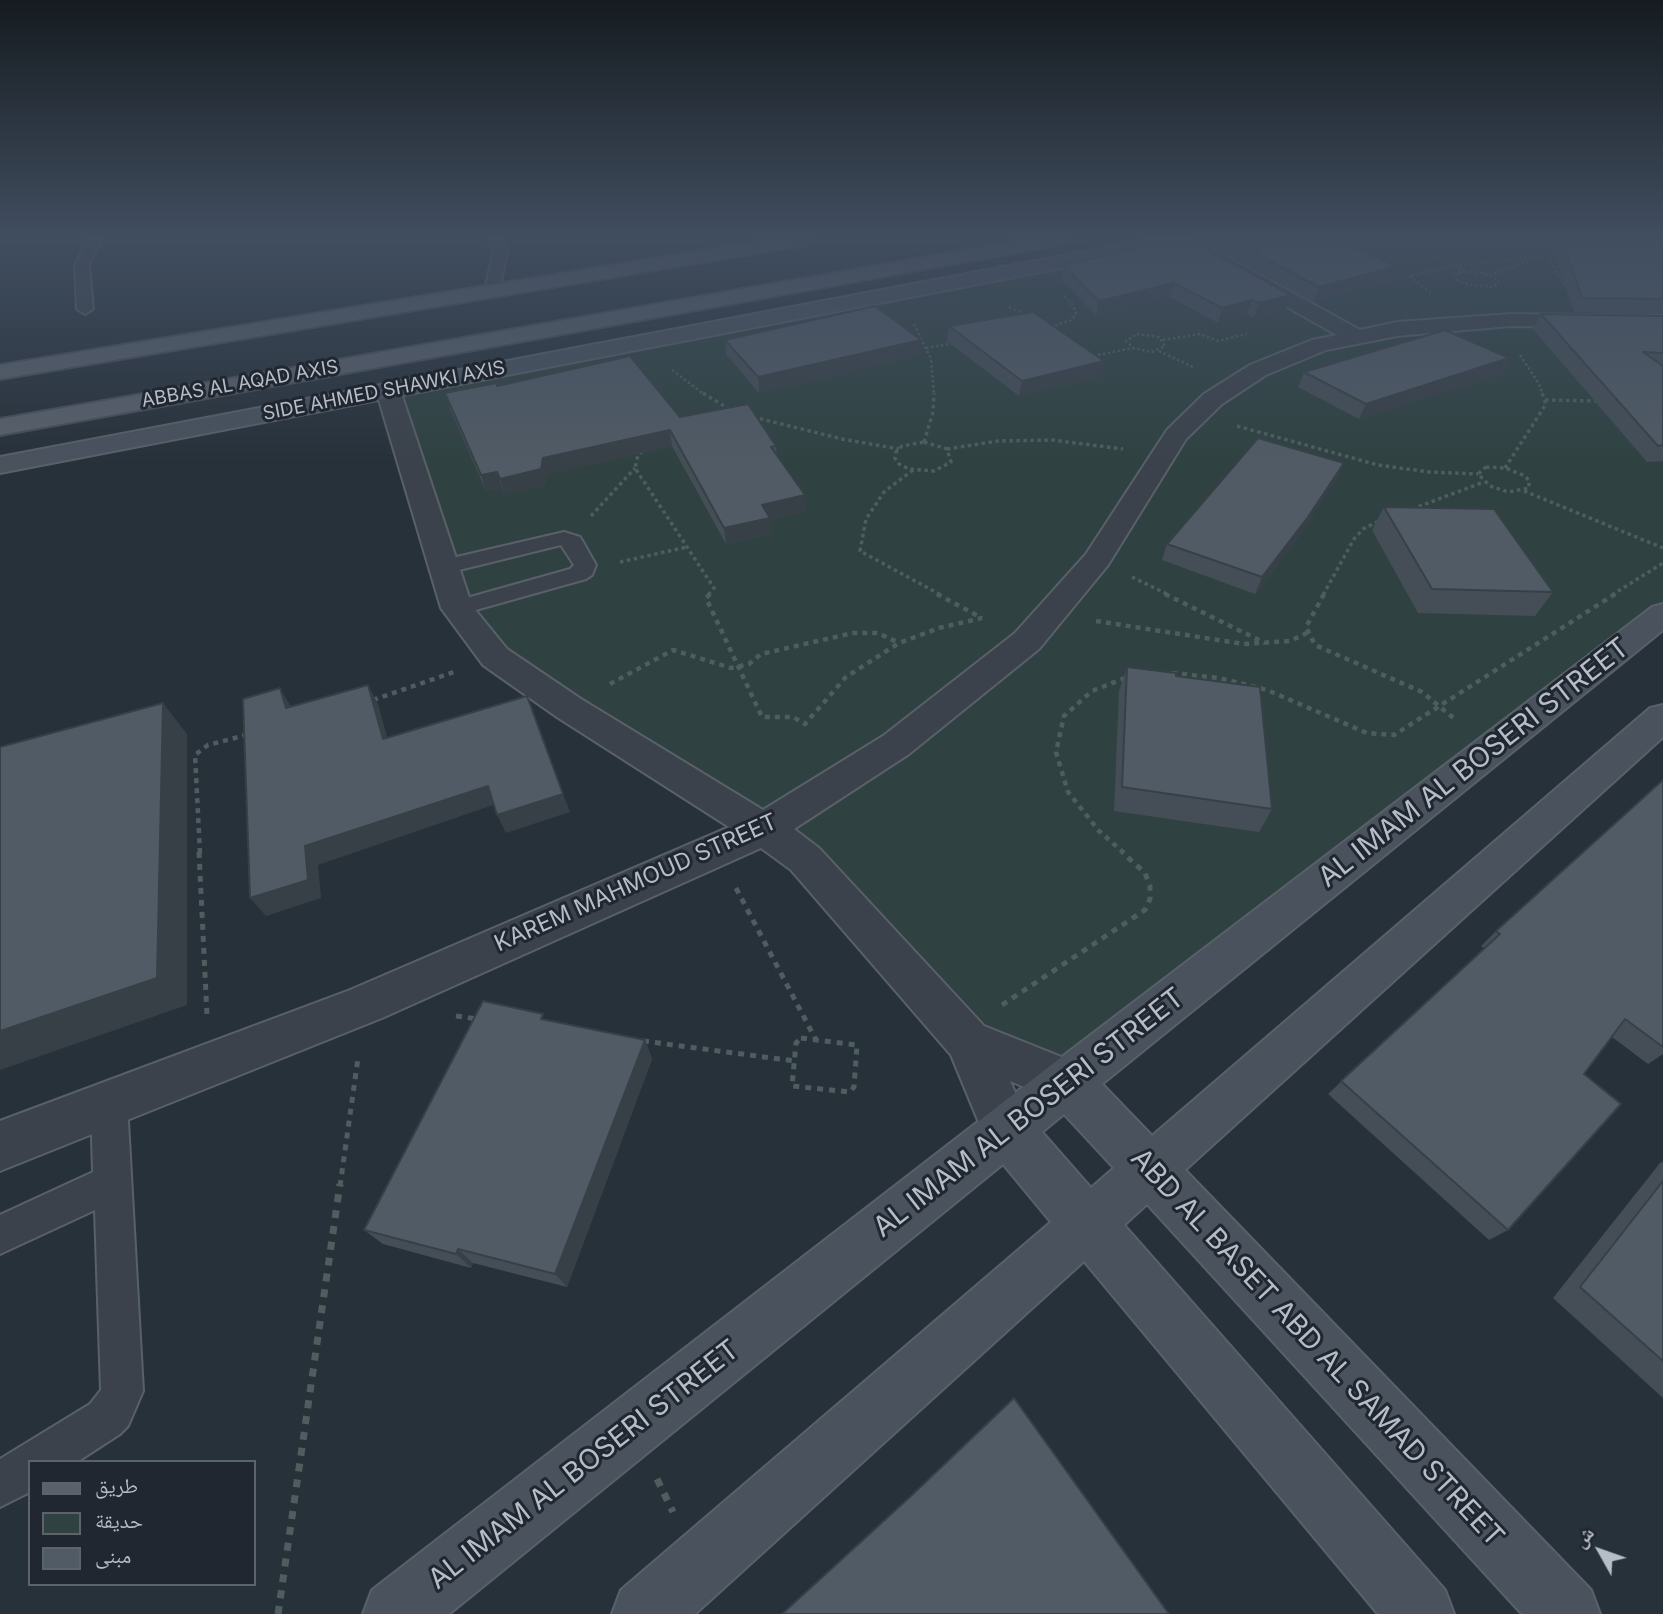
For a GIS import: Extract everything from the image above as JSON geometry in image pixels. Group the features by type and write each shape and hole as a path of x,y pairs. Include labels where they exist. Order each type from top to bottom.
{"main road":[{"path":"0,372 350,314"},
{"name":"ABBAS AL AQAD AXIS","path":"0,427 633,314"},
{"path":"58,416 30,414 16,397 32,377 72,360"}],"street":[{"name":"SIDE AHMED SHAWKI AXIS","path":"0,465 780,314"},
{"path":"1317,314 1355,336"},
{"name":"KAREM MAHMOUD STREET","path":"0,1146 366,1004 764,830 896,745 1027,640 1097,559 1159,458 1196,414 1258,370 1310,349 1355,336 1408,328 1480,322 1649,321"},
{"path":"388,390 457,608 495,657 569,708 785,843 823,877 965,1036 1007,1130 1421,1614"},
{"name":"AL IMAM AL BOSERI STREET","path":"396,1614 1663,614"},
{"path":"645,1614 1663,717"},
{"path":"965,1036 1067,1082"},
{"name":"ABD AL BASET ABD AL SAMAD STREET","path":"1067,1082 1566,1614"}],"lane":[{"path":"443,567 560,538 570,540 585,565 584,570 578,574 457,608"},
{"path":"39,1460 105,1419 113,1411 122,1391 109,1103"},
{"path":"0,1235 113,1182"},
{"path":"0,1484 28,1467"}],"path":[{"path":"906,314 926,348 935,384 933,412 924,442"},
{"path":"1024,314 1032,318"},
{"path":"1049,327 1072,320 1076,314"},
{"path":"1468,314 1528,365 1546,404 1505,468"},
{"path":"1133,348 1126,341 1137,334 1152,335 1163,340 1200,334 1219,341 1320,316"},
{"path":"1041,323 1059,333"},
{"path":"1087,356 1133,348 1158,351 1166,346 1163,340"},
{"path":"926,348 967,341"},
{"path":"633,342 712,400 740,414 727,417"},
{"path":"1545,400 1611,401"},
{"path":"1196,414 1378,465 1429,472 1478,474 1486,467 1505,468 1529,480 1529,488 1524,491"},
{"path":"752,417 802,431 899,449 924,442 947,449 998,441 1052,440 1107,446 1159,458"},
{"path":"570,540 635,468 638,455 649,443"},
{"path":"899,449 895,458 900,464 913,470 934,471 951,462 947,449"},
{"path":"635,468 715,588 706,598 762,716 793,717 805,724 846,677 900,643 939,628 982,618"},
{"path":"913,470 884,492 866,520 860,551 1027,640"},
{"path":"1478,474 1484,482 1498,489 1524,491 1663,548"},
{"path":"1401,513 1484,482"},
{"path":"1389,517 1363,529 1354,539 1306,627 1307,633 1315,645 1422,692 1441,705 1471,740 1479,759"},
{"path":"584,570 687,547"},
{"path":"1097,559 1268,644"},
{"path":"1161,674 1219,678 1266,690 1376,735 1394,735 1663,563"},
{"path":"1051,614 1244,644 1290,641 1307,633"},
{"path":"569,708 669,651 681,651 722,667 741,667 757,660 761,654 853,633 878,633 900,643"},
{"path":"364,703 495,657"},
{"path":"965,1036 1145,910 1150,899 1150,886 1145,873 1099,831 1068,792 1056,752 1064,716 1092,691 1128,677"},
{"path":"209,1065 195,755 208,745 260,731"},
{"path":"716,850 816,1040"},
{"path":"278,1614 366,1004"},
{"path":"449,1015 490,1021"},
{"path":"801,1038 857,1045 854,1087 850,1092 794,1088 792,1084 795,1061 796,1043 801,1038"},
{"path":"629,1039 795,1061"},
{"path":"632,1428 699,1566"}],"green space":[{"path":"785,314 1663,314 1663,613 1067,1082 968,1041 823,877 569,708 457,608 388,390"}],"building":[{"path":"838,314 886,314 921,340 758,377 725,340"},
{"path":"1019,314 1036,314 1104,361 1022,381 949,326"},
{"path":"1541,314 1663,316 1663,353 1643,352 1663,366 1663,445 1658,446"},
{"path":"1445,330 1509,358 1366,404 1304,372"},
{"path":"630,356 680,417 748,404 776,446 771,447 805,495 762,505 770,518 724,528 670,430 543,458 541,469 500,479 497,472 481,475 445,393 497,383 497,386"},
{"path":"1258,438 1344,463 1308,517 1262,577 1167,544"},
{"path":"1384,507 1494,509 1553,592 1432,589"},
{"path":"1127,667 1260,687 1272,809 1122,787"},
{"path":"368,685 383,739 527,696 563,794 497,815 488,786 305,846 308,880 250,898 243,699 280,688 286,708"},
{"path":"163,703 157,978 0,1031 0,747"},
{"path":"1663,780 1663,1047 1625,1019 1584,1074 1621,1104 1508,1230 1341,1081 1500,934 1496,931"},
{"path":"483,1001 543,1014 541,1019 645,1040 555,1274 458,1249 456,1254 364,1230"},
{"path":"1663,1181 1663,1361 1580,1287"},
{"path":"1014,1398 1169,1614 782,1614 911,1496"}]}
